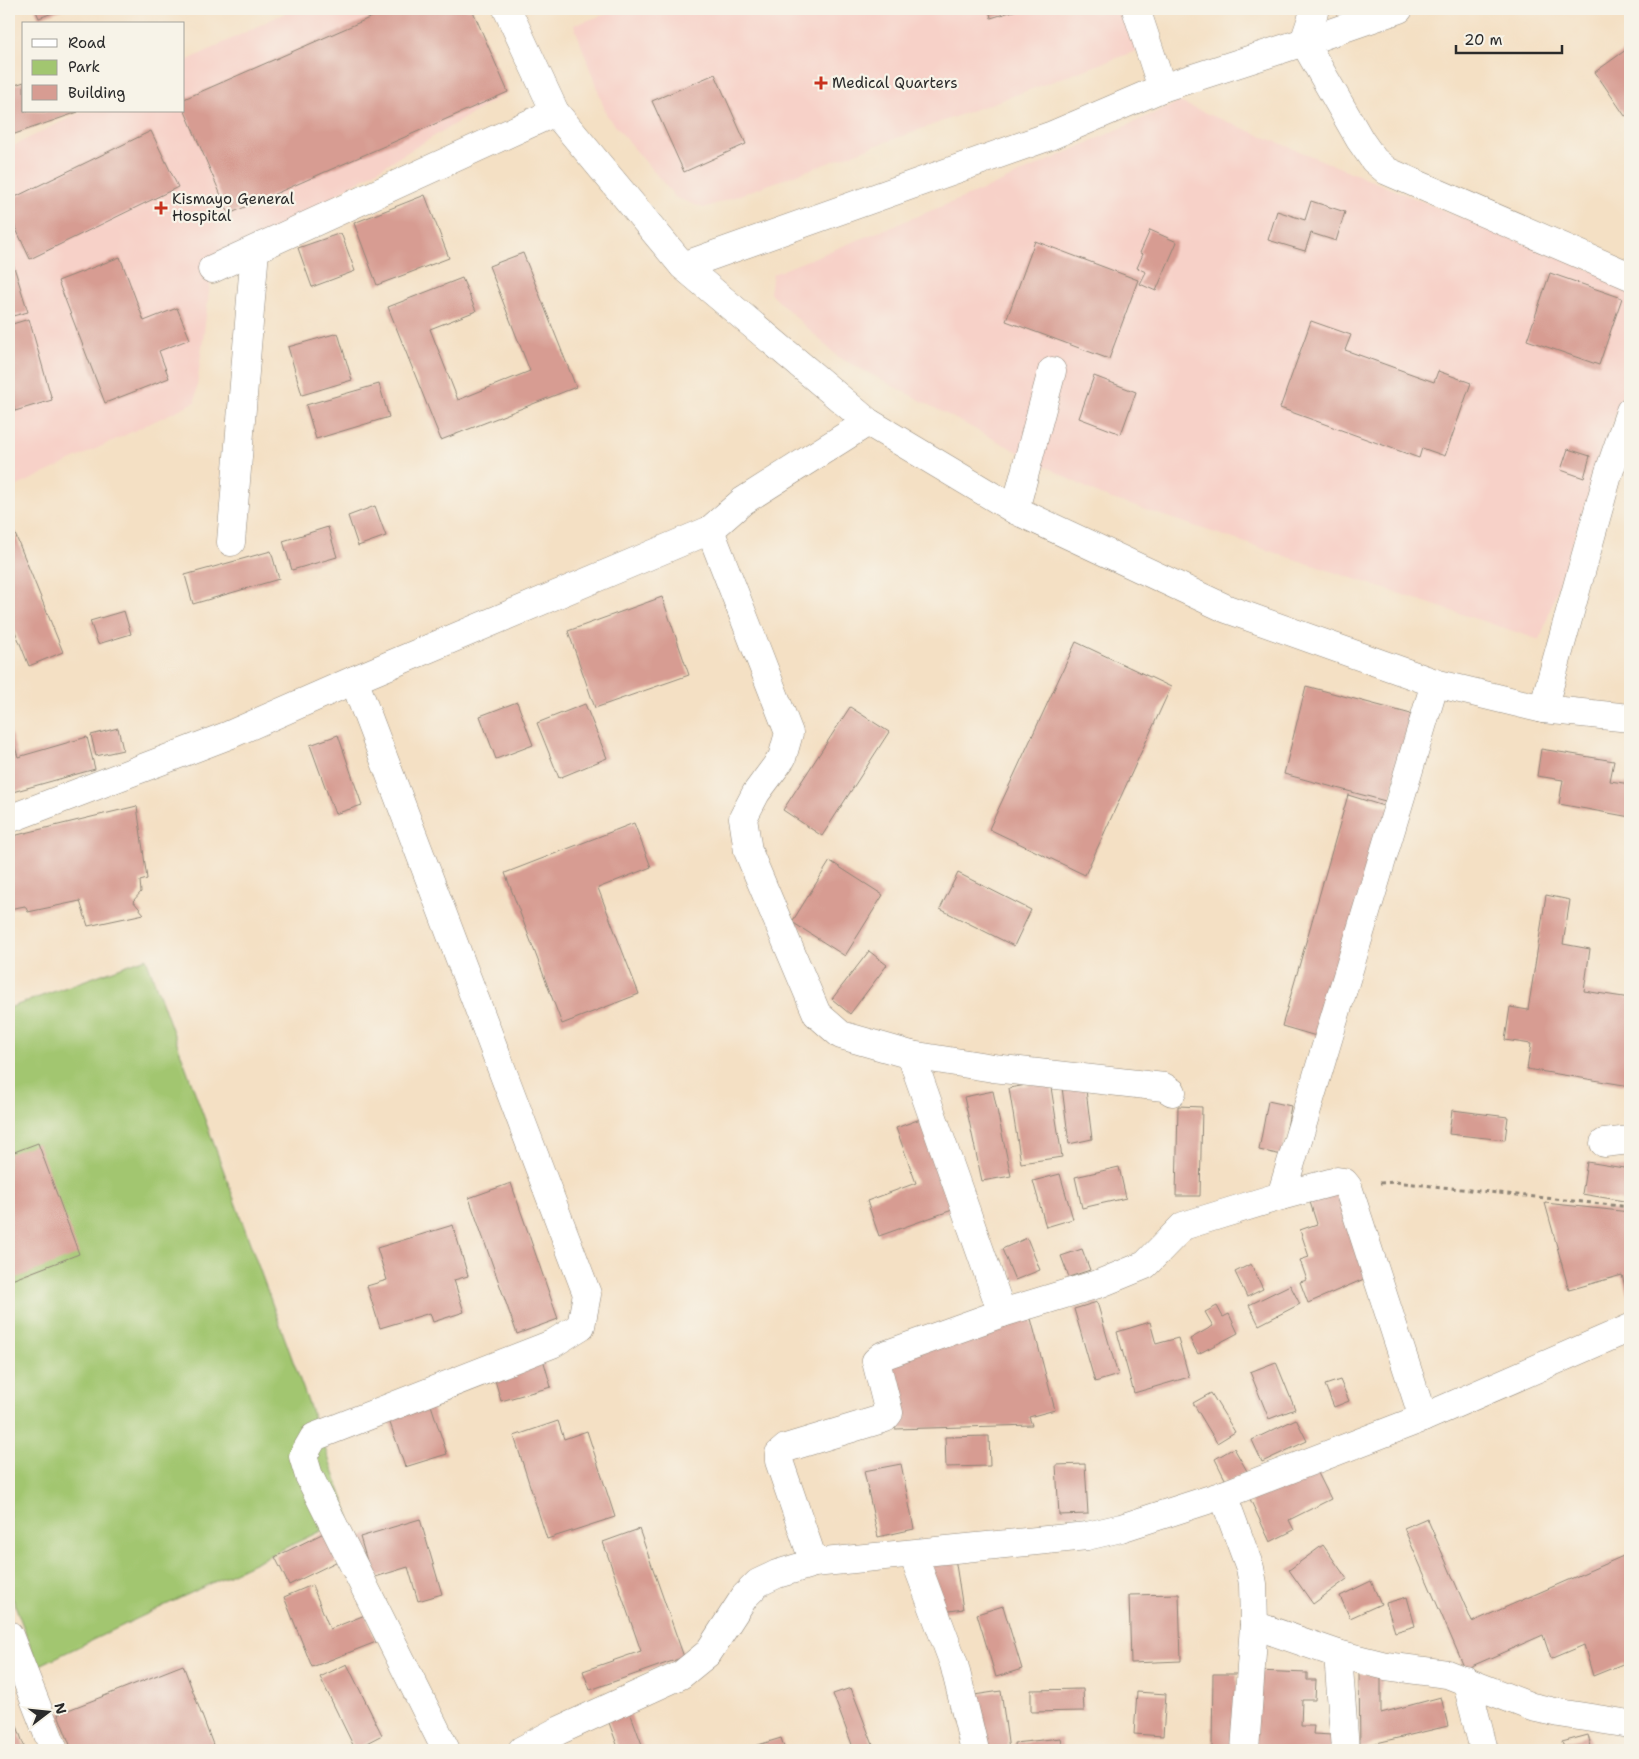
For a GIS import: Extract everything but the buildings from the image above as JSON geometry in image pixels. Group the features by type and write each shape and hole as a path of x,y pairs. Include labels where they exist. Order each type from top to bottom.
{"street":[{"path":"507,9 554,112 683,266 868,422 1015,510 1227,609 1435,683 1544,709 1630,718"},
{"path":"1136,9 1162,88"},
{"path":"1316,9 1304,42 1360,140 1374,160 1387,171 1630,276"},
{"path":"683,266 1050,136 1162,88 1399,9"},
{"path":"212,269 554,112"},
{"path":"231,542 255,250"},
{"path":"1015,510 1052,371"},
{"path":"1544,709 1619,474 1630,411"},
{"path":"9,820 204,746 354,680 710,530 744,501 868,422"},
{"path":"710,530 788,733 782,758 756,793 743,818 748,851 818,1014 841,1034 911,1055 993,1068 1164,1087 1172,1092"},
{"path":"354,680 587,1294 581,1326 552,1344 314,1437 303,1456 309,1476 446,1750"},
{"path":"1281,1196 1435,683"},
{"path":"911,1055 1002,1313"},
{"path":"1604,1143 1630,1140"},
{"path":"814,1563 779,1461 780,1454 786,1448 885,1418 889,1413 876,1361 882,1356 1002,1313 1101,1283 1145,1264 1183,1226 1337,1181 1344,1182 1348,1187 1424,1418"},
{"path":"522,1750 558,1731 680,1675 708,1653 745,1596 758,1583 777,1574 814,1563 1088,1536 1121,1528 1224,1495 1424,1418 1630,1328"},
{"path":"1224,1495 1250,1568 1253,1584 1254,1625 1245,1750"},
{"path":"913,1554 954,1664 976,1750"},
{"path":"1254,1625 1338,1654 1386,1666 1447,1674 1532,1707 1630,1724"},
{"path":"9,1635 54,1750"},
{"path":"1338,1654 1345,1750"},
{"path":"1466,1680 1484,1750"}],"path":[{"path":"1344,1182 1372,1184 1395,1182 1630,1207"}],"shaded area":[{"name":"Kismayo General Hospital","path":"293,9 470,9 508,92 212,269 195,402 9,490 9,148 81,112 185,112 185,62"},
{"name":"Medical Quarters","path":"621,9 1122,9 1139,50 704,208 676,198 607,116 574,25"},
{"path":"1179,102 1630,286 1630,371 1540,640 1100,495 838,357 770,293 773,274 990,187"}],"green space":[{"path":"146,958 350,1517 38,1666 9,1589 9,1008"}],"place":[{"name":"Medical Quarters","path":"821,83"},
{"name":"Kismayo General Hospital","path":"161,208"}]}
